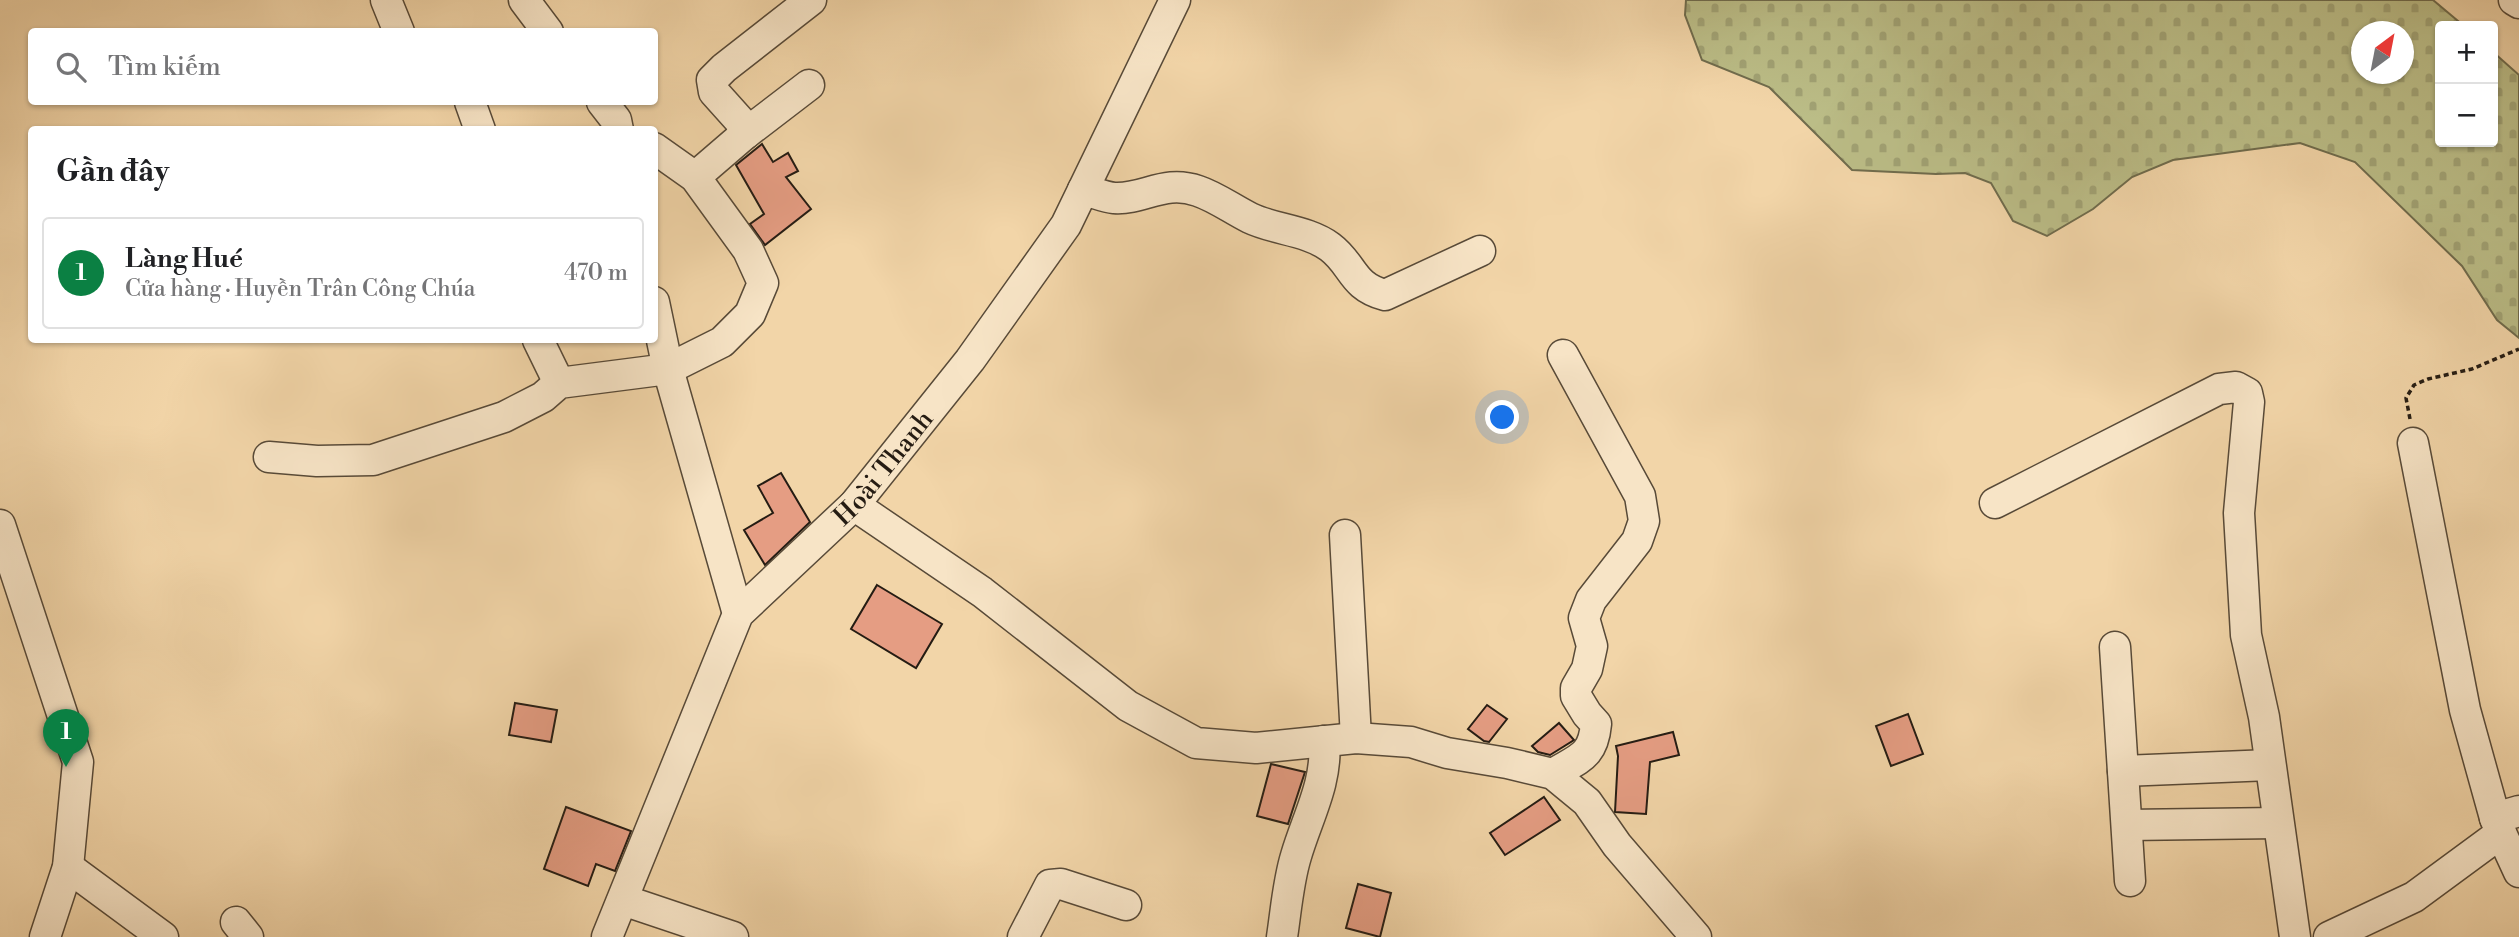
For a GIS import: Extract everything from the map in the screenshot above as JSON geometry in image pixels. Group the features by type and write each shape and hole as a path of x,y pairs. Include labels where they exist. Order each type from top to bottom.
{"street":[{"path":"386,0 397,28"},
{"path":"524,0 545,28"},
{"path":"745,134 740,121 714,92 712,80 811,0"},
{"name":"Hoài Thanh","path":"607,937 738,614 854,505 970,360 1066,225 1175,0"},
{"path":"2514,0 2519,3"},
{"path":"695,177 745,134 810,85"},
{"path":"471,105 479,126"},
{"path":"270,457 317,461 373,460 504,417 542,397 559,383 668,369 722,342 750,314 764,283 748,250 695,177 658,151"},
{"path":"1083,190 1114,198 1130,197 1161,187 1183,187 1199,191 1252,219 1310,237 1328,246 1338,254 1361,285 1385,295 1480,251"},
{"path":"658,321 668,369 738,614"},
{"path":"539,343 559,383"},
{"path":"1553,774 1586,754 1594,741 1595,724 1576,696 1576,688 1587,669 1592,646 1584,618 1591,600 1637,541 1644,521 1640,496 1563,355"},
{"path":"1995,503 2219,389 2236,387 2247,393 2249,402 2239,513 2246,621 2295,937"},
{"path":"2413,443 2463,697 2505,821 2519,872"},
{"path":"854,505 982,592 1129,706 1196,743 1256,748 1356,738 1411,742 1447,753 1553,774 1587,802 1618,845 1696,937"},
{"path":"0,525 78,762 68,867 45,937"},
{"path":"1345,534 1356,738"},
{"path":"2115,647 2130,881"},
{"path":"1282,937 1295,858 1316,802 1325,752 1324,741"},
{"path":"2123,771 2270,765"},
{"path":"2329,937 2414,897 2505,821"},
{"path":"2127,825 2278,823"},
{"path":"68,867 163,937"},
{"path":"1023,937 1050,885 1061,884 1126,905"},
{"path":"623,900 733,937"}],"path":[{"path":"2413,443 2406,398 2414,385 2472,369 2519,349"}],"green space":[{"path":"1686,0 2433,0 2458,21 2435,21 2435,147 2498,147 2498,56 2519,75 2519,338 2497,320 2462,266 2355,162 2300,143 2173,160 2132,177 2093,209 2047,236 2013,221 1991,183 1965,173 1852,170 1769,87 1702,60 1685,15"}],"building":[{"path":"762,144 773,162 788,153 798,171 786,177 811,209 765,245 750,224 764,214 736,165"},
{"path":"781,473 810,522 765,565 744,530 773,513 758,486"},
{"path":"877,585 942,624 916,668 851,629"},
{"path":"515,703 557,710 551,742 509,735"},
{"path":"1487,705 1507,719 1489,742 1468,729"},
{"path":"1908,714 1923,754 1891,766 1876,726"},
{"path":"1559,723 1574,740 1550,755 1538,752 1532,746"},
{"path":"1673,732 1679,755 1650,762 1646,814 1615,812 1618,756 1616,746"},
{"path":"1271,764 1305,772 1288,824 1257,816"},
{"path":"1544,797 1560,820 1505,855 1490,833"},
{"path":"566,807 631,831 615,871 596,864 588,886 544,869"},
{"path":"1358,884 1391,893 1380,937 1346,928"}],"place":[{"name":"Làng Hué","path":"66,767"}]}
